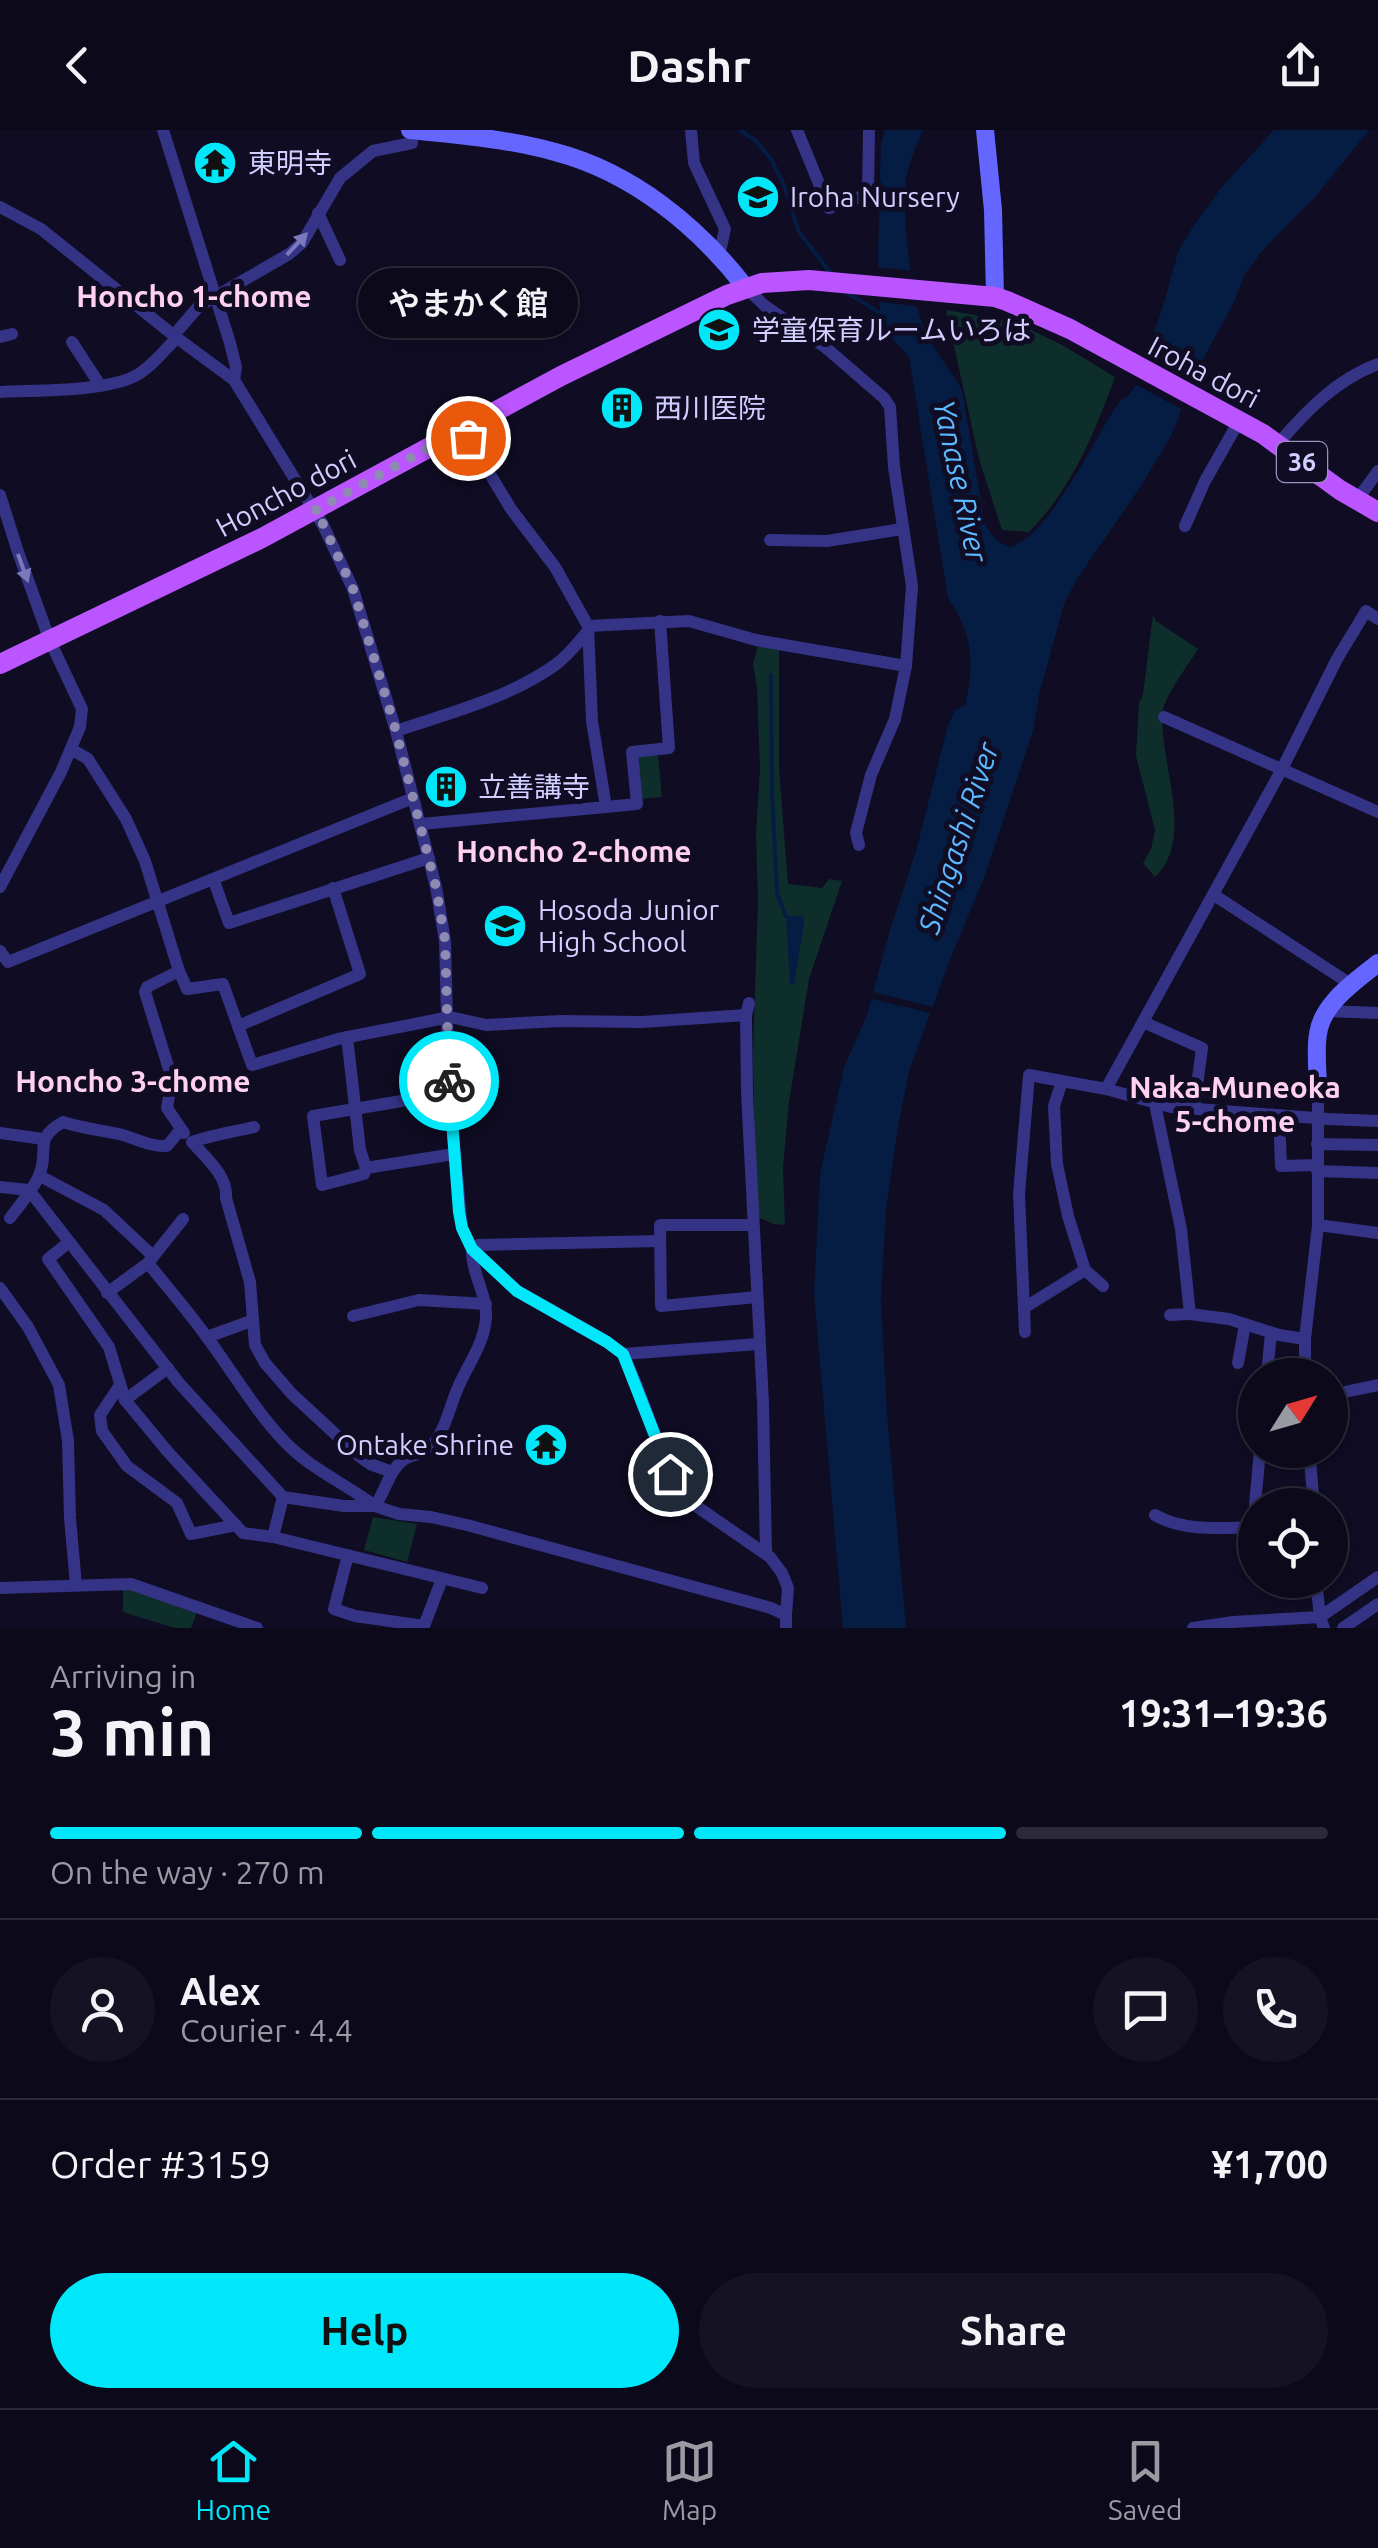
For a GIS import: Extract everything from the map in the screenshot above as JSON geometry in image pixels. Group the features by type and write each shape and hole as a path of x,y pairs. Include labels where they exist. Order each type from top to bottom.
{"main road":[{"path":"985,130 993,210 995,297"},
{"path":"412,134 458,132 528,145 604,170 675,214 746,288"},
{"name":"Honcho dori","path":"0,664 314,511 613,350 746,288 809,280 995,297"},
{"name":"Iroha dori","path":"995,297 1046,317 1232,417 1378,512"},
{"path":"1318,1090 1318,1032 1327,1011 1378,963"}],"street":[{"path":"163,130 236,367 234,380"},
{"path":"690,130 694,163 725,229 719,256"},
{"path":"797,130 829,208 868,194 869,130"},
{"path":"0,392 100,384 139,374 176,337 199,306 290,254 302,243 340,178 373,150 412,134"},
{"path":"0,207 40,229 234,380 323,524 353,589 429,858 445,940 449,1093 462,1228 472,1249 517,1291 623,1354 675,1488 680,1496 766,1554 782,1573 788,1588 786,1622 752,1603 467,1525 375,1506 344,1506 283,1497 168,1368 30,1190 0,1187"},
{"path":"318,213 340,260"},
{"path":"746,288 765,306 825,347 890,407 894,467 912,586 906,666 894,719 871,776 856,834 859,845"},
{"path":"72,342 100,384"},
{"path":"1278,444 1332,390 1361,370 1378,364"},
{"path":"1185,526 1232,417"},
{"path":"463,429 511,509 556,567 588,628 592,721 606,807"},
{"path":"1357,500 1378,471"},
{"path":"0,494 50,640 82,709 71,749 0,887"},
{"path":"770,540 827,540 902,529"},
{"path":"1106,1089 1282,769 1336,659 1366,611 1378,618"},
{"path":"421,824 637,804 632,752 669,748 660,621"},
{"path":"396,731 532,680 558,663 588,628 689,621 756,640 906,666"},
{"path":"1164,717 1378,812"},
{"path":"71,749 88,758 126,819 145,861 187,988 223,984 252,1066 347,1037 450,1017 486,1025 642,1022 748,1009 766,1554"},
{"path":"0,951 8,962 413,798"},
{"path":"0,850 11,866"},
{"path":"214,880 229,923 429,858"},
{"path":"238,1026 360,974 333,888"},
{"path":"1214,895 1352,985"},
{"path":"179,971 147,987 145,992 172,1079 166,1108 228,1186 226,1198 250,1282 255,1345 292,1394 358,1456 392,1472"},
{"path":"1327,1011 1378,1013"},
{"path":"1143,1022 1202,1048 1194,1108"},
{"path":"347,1037 356,1110 360,1150 366,1168 364,1174 322,1186 313,1116 356,1110 449,1093"},
{"path":"1025,1332 1018,1194 1028,1075 1106,1089 1156,1104 1378,1120"},
{"path":"1062,1081 1054,1106 1057,1164 1085,1270 1103,1286"},
{"path":"1305,1358 1318,1225 1318,1090"},
{"path":"1156,1104 1181,1229 1190,1314"},
{"path":"1279,1114 1281,1166 1378,1173"},
{"path":"10,1218 40,1176 43,1139 62,1122 158,1147 166,1146 181,1130"},
{"path":"192,1142 254,1127"},
{"path":"0,1133 43,1139"},
{"path":"1317,1144 1378,1145"},
{"path":"366,1168 454,1154"},
{"path":"40,1176 104,1210 150,1260 288,1445 375,1506"},
{"path":"107,1292 150,1260 183,1219"},
{"path":"754,1225 660,1226 662,1306 757,1297"},
{"path":"1318,1225 1378,1233"},
{"path":"68,1242 48,1259 108,1347 125,1400 243,1532 482,1588"},
{"path":"472,1249 660,1242"},
{"path":"375,1506 400,1462 426,1453 441,1432 458,1386 482,1340 486,1304 472,1249"},
{"path":"1024,1308 1085,1270"},
{"path":"0,1288 28,1327 59,1386 68,1441 76,1586"},
{"path":"352,1316 418,1300 486,1304"},
{"path":"1170,1315 1228,1319 1305,1339"},
{"path":"207,1337 252,1321"},
{"path":"1239,1358 1244,1324"},
{"path":"1269,1358 1271,1332"},
{"path":"623,1354 758,1344"},
{"path":"125,1400 168,1368"},
{"path":"120,1385 100,1415 102,1431 127,1466 177,1503 191,1534 236,1525"},
{"path":"1348,1391 1378,1385"},
{"path":"274,1537 283,1497"},
{"path":"1155,1515 1170,1523 1238,1528"},
{"path":"348,1555 334,1609 356,1616 424,1626 442,1579"},
{"path":"1193,1628 1233,1622 1322,1622 1378,1578"},
{"path":"0,1588 131,1584 257,1628"},
{"path":"1343,1628 1378,1604"}],"green space":[{"path":"946,310 1015,322 1115,377 1070,479 1029,532 1002,530 979,459"},
{"path":"1153,615 1198,649 1163,710 1173,841 1167,860 1155,877 1143,863 1155,830 1136,756 1139,703"},
{"path":"758,645 779,650 779,768 788,884 822,888 829,879 842,881 809,979 789,1102 783,1167 785,1225 756,1216 753,1056 760,770 753,664"},
{"path":"658,755 662,797 641,799 637,756"},
{"path":"373,1517 417,1524 407,1562 364,1550"},
{"path":"123,1589 138,1589 198,1609 191,1628 175,1628 126,1613"}],"water":[{"path":"885,130 923,130 905,189 914,291 926,332 962,390 985,524 995,538 1010,547 1025,540 1055,506 1119,402 1136,385 1178,252 1221,188 1274,130 1369,130 1245,274 1195,374 1172,434 1064,604 1033,731 984,878 910,1068 899,1120 886,1209 881,1300 906,1628 843,1628 814,1294 820,1174 844,1067 867,1015 916,851 948,725 955,710 965,705 971,663 963,624 948,598 909,357 880,321 881,143"},
{"path":"786,916 803,916 804,924 794,985 790,985"}],"pier":[{"path":"873,267 917,271 924,307 873,301"},
{"path":"1143,350 1198,380 1185,411 1131,382"},
{"path":"868,991 938,1008 935,1014 867,998"}],"waterway":[{"path":"740,130 771,159 799,232 832,275"},
{"path":"844,290 881,315"},
{"path":"771,675 777,893 786,916"}],"way so far":[{"path":"449,1081 445,940 436,887 394,724 353,589 314,511 463,429 468,438"}],"place":[{"name":"東明寺","path":"215,163"},
{"name":"Iroha Nursery","path":"758,197"},
{"name":"学童保育ルームいろは","path":"719,330"},
{"name":"西川医院","path":"622,408"},
{"name":"やまかく館","path":"468,438"},
{"name":"立善講寺","path":"446,787"},
{"name":"Hosoda Junior High School","path":"505,926"},
{"name":"Ontake Shrine","path":"546,1445"}],"district":[{"name":"Honcho 1-chome","path":"194,297"},
{"name":"Honcho 2-chome","path":"574,852"},
{"name":"Honcho 3-chome","path":"133,1082"},
{"name":"Naka-Muneoka 5-chome","path":"1235,1105"}],"route":[{"path":"449,1081 458,1202 462,1228 472,1249 517,1291 623,1354 670,1474"}],"water label":[{"name":"Yanase River","path":"960,481"},
{"name":"Shingashi River","path":"959,838"}]}
